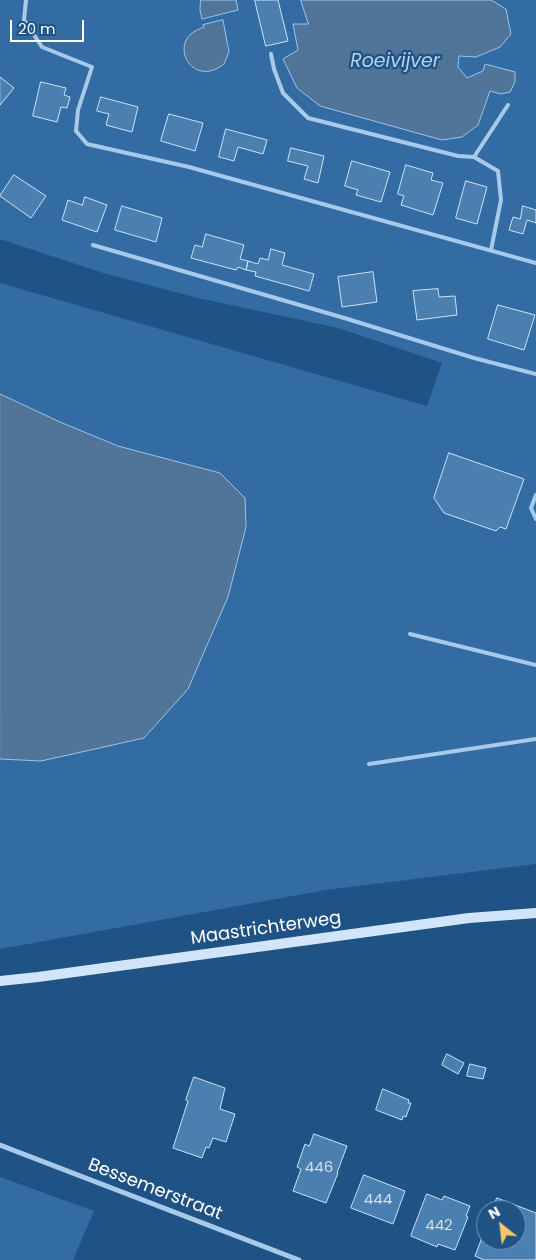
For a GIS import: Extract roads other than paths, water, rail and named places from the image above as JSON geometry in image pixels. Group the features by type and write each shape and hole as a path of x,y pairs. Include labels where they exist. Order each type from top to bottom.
{"main road":[{"name":"Maastrichterweg","path":"0,981 469,918 536,913"}],"street":[{"name":"Bessemerstraat","path":"0,1145 299,1260"}],"lane":[{"path":"26,0 24,20 42,47 92,67 78,110 76,131 87,144 189,166 536,263"},
{"path":"271,54 274,70 283,93 308,118 458,156 474,157 498,171 501,200 492,250"},
{"path":"474,157 508,105"},
{"path":"93,244 474,358 536,374"},
{"path":"536,495 532,508 536,519"},
{"path":"410,634 536,665"},
{"path":"369,764 536,739"}],"water":[{"path":"201,0 236,0 238,10 202,19 200,10"},
{"name":"Roeivijver","path":"301,0 491,0 506,9 511,34 500,47 476,57 459,56 458,67 467,78 483,71 485,64 515,72 515,82 510,92 501,94 490,91 478,125 462,137 442,140 320,106 297,88 283,59 298,50 293,24 308,24"},
{"path":"223,20 229,52 224,64 214,70 204,71 196,69 186,57 184,50 185,42 191,34 204,27 203,25"},
{"path":"0,394 118,446 220,473 245,498 246,527 228,597 188,689 144,738 41,761 0,759"}]}
